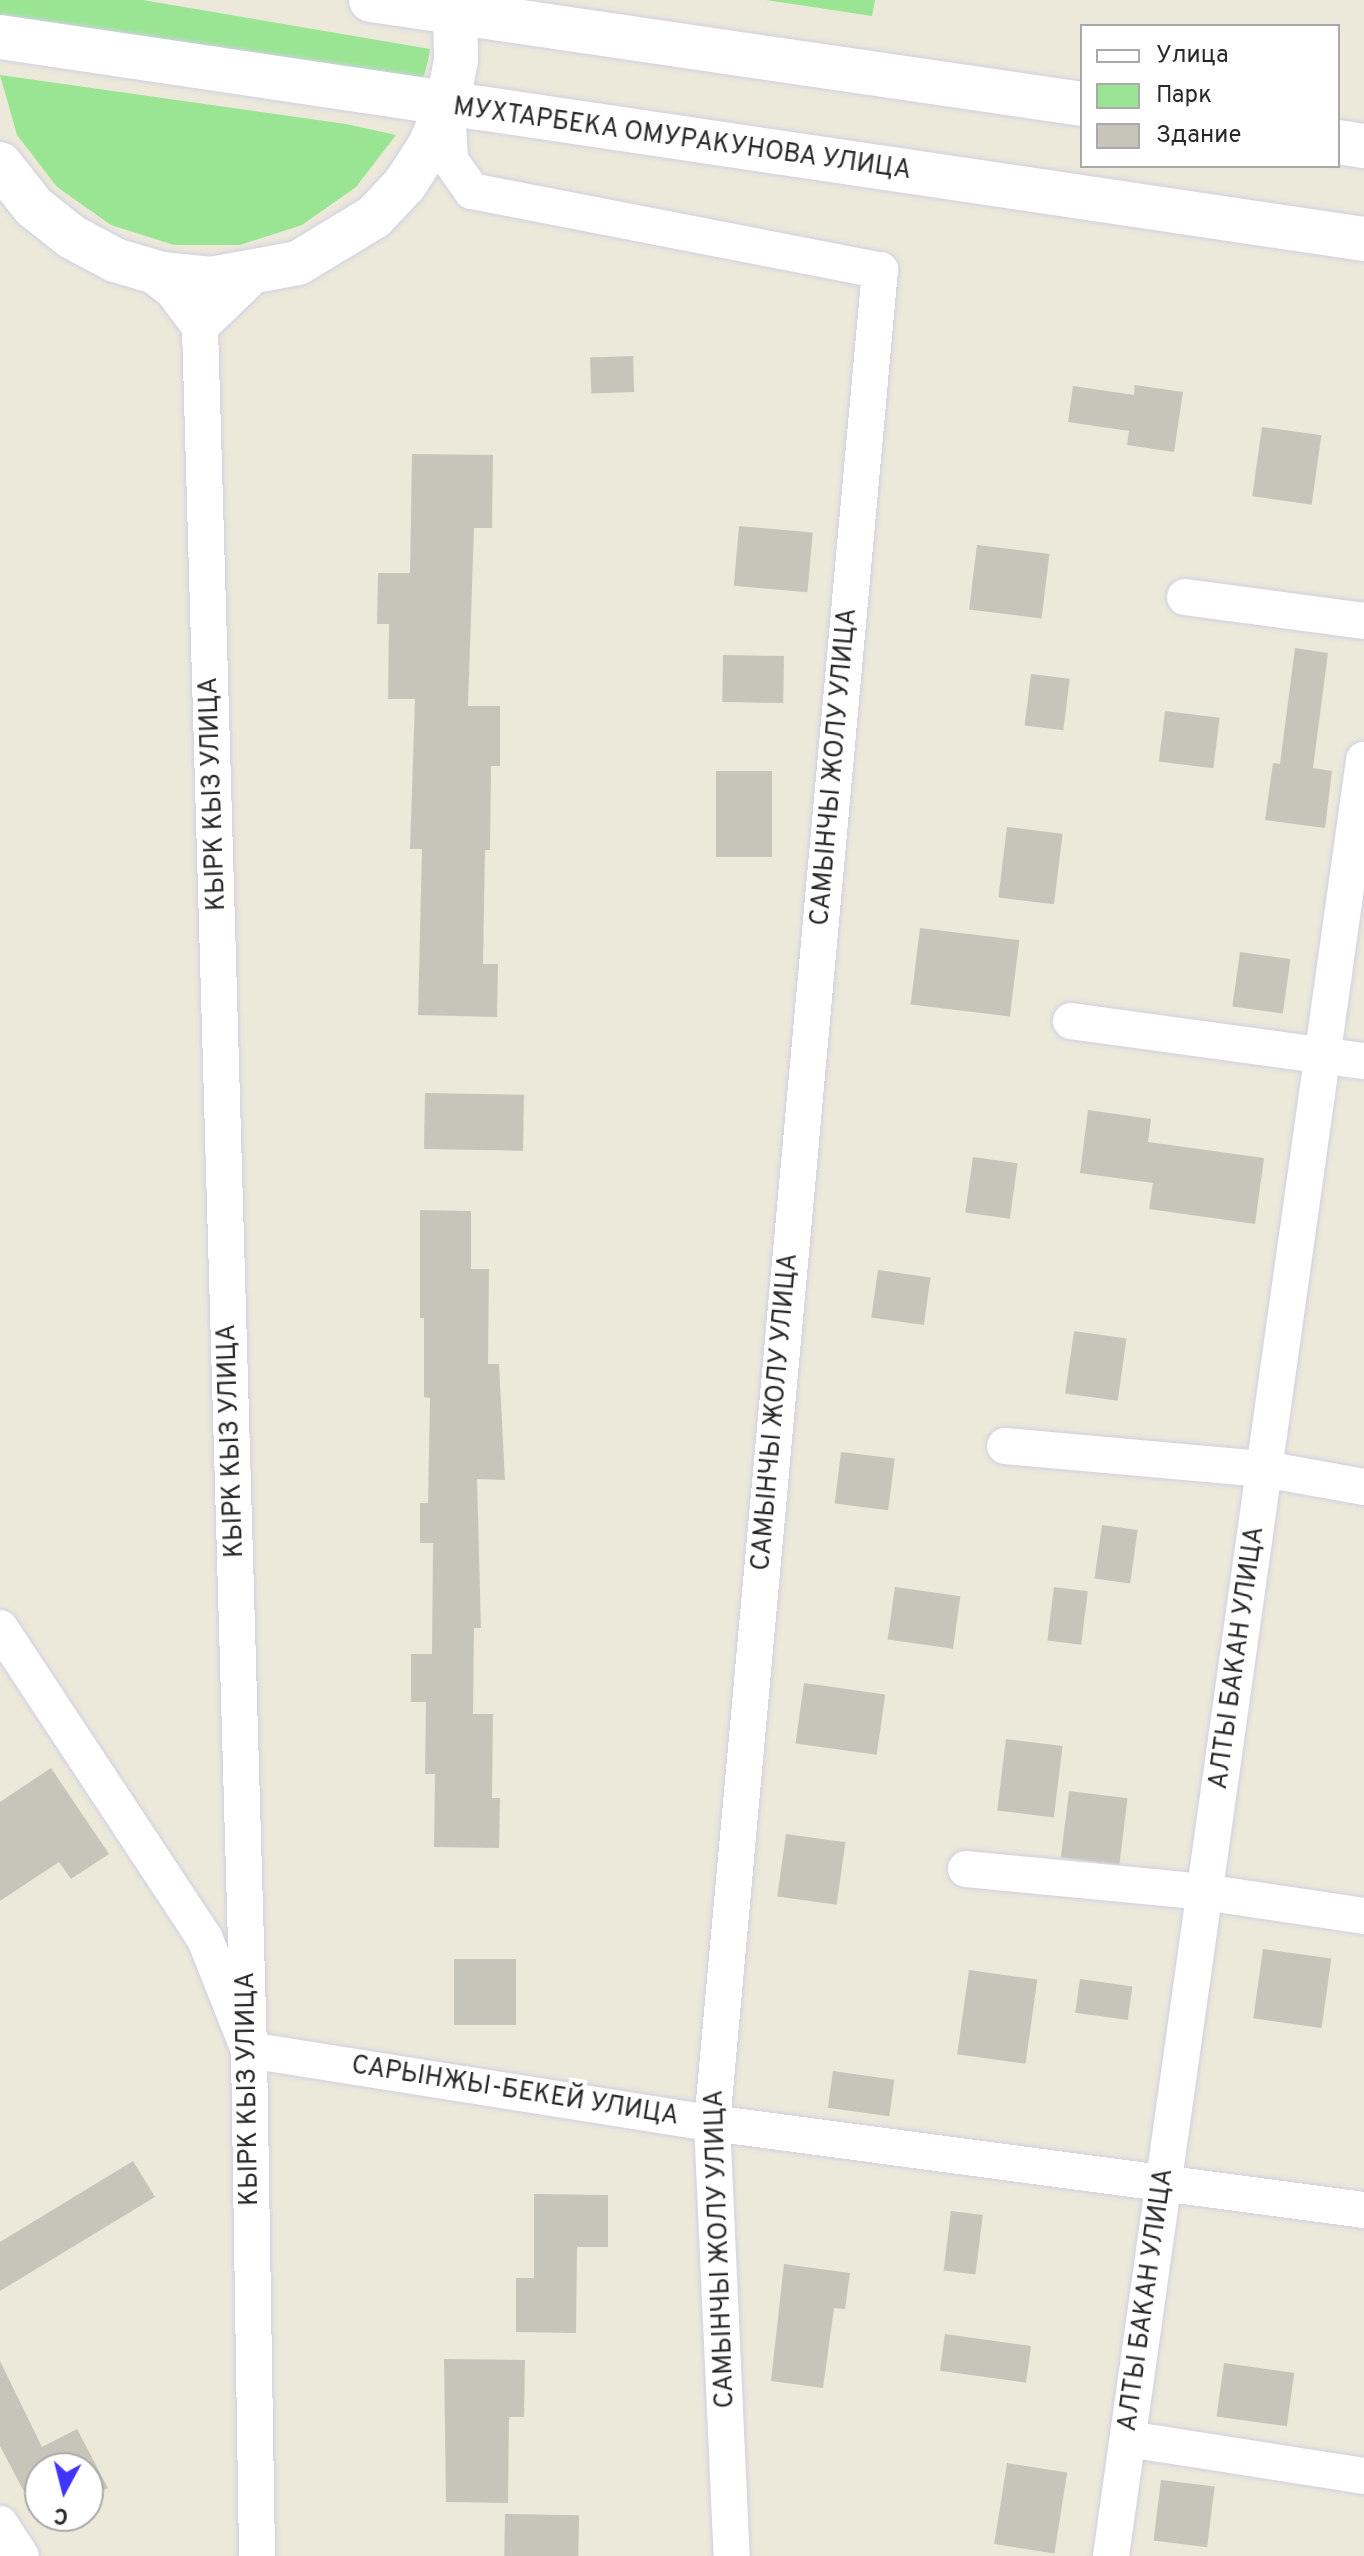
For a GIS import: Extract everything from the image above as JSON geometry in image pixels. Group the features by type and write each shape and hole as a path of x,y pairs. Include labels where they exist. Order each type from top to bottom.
{"main road":[{"path":"371,0 514,10 1080,104"},
{"path":"0,164 34,207 72,237 115,260 145,269 211,279 255,274 298,263 374,217 405,184 447,106 456,60 456,6"},
{"name":"МУХТАРБЕКА ОМУРАКУНОВА УЛИЦА","path":"0,37 447,106 1364,239"},
{"path":"1340,142 1364,146"}],"street":[{"name":"САМЫНЧЫ ЖОЛУ УЛИЦА","path":"447,106 450,160 472,191 537,207 880,270 712,2123 732,2556"},
{"path":"145,269 173,291 200,327 255,274"},
{"name":"КЫРК КЫЗ УЛИЦА","path":"200,327 249,2050 257,2556"},
{"path":"1185,597 1364,621"},
{"name":"АЛТЫ БАКАН УЛИЦА","path":"1111,2556 1364,760"},
{"path":"1071,1021 1364,1061"},
{"path":"1005,1446 1264,1469 1364,1487"},
{"path":"0,1628 205,1939 249,2050"},
{"path":"966,1869 1204,1892 1364,1916"},
{"name":"САРЫНЖЫ-БЕКЕЙ УЛИЦА","path":"249,2050 712,2123 1364,2210"},
{"path":"1128,2439 1364,2476"},
{"path":"0,2524 21,2556"}],"green space":[{"path":"0,0 143,0 430,49 423,79 0,17"},
{"path":"766,0 875,0 872,16"},
{"path":"0,75 346,124 396,135 356,187 302,225 240,245 174,245 111,225 57,187 17,135"}],"building":[{"path":"633,356 634,392 591,393 590,358"},
{"path":"1135,385 1183,392 1174,452 1127,445 1129,431 1068,422 1073,386 1134,395"},
{"path":"1262,427 1321,435 1312,505 1252,496"},
{"path":"412,454 493,455 492,528 474,528 468,706 500,706 500,766 491,766 490,850 485,850 483,964 498,964 497,1017 418,1015 422,849 410,849 415,699 388,699 389,624 377,624 378,573 410,573"},
{"path":"739,526 813,532 807,592 734,586"},
{"path":"977,545 1049,554 1042,618 969,610"},
{"path":"1295,648 1328,653 1313,768 1332,771 1325,828 1265,820 1273,763 1280,764"},
{"path":"723,655 784,656 783,703 722,702"},
{"path":"1031,674 1070,679 1063,730 1025,726"},
{"path":"1165,711 1220,718 1213,768 1159,762"},
{"path":"716,771 772,771 772,857 716,857"},
{"path":"1007,827 1063,834 1054,904 998,897"},
{"path":"920,928 1019,940 1010,1017 911,1004"},
{"path":"1240,952 1291,959 1283,1014 1232,1006"},
{"path":"425,1093 524,1095 523,1151 424,1149"},
{"path":"1088,1110 1151,1119 1148,1142 1264,1158 1255,1224 1149,1209 1153,1183 1080,1173"},
{"path":"973,1157 1018,1163 1010,1219 965,1212"},
{"path":"420,1210 471,1211 471,1269 489,1269 488,1364 499,1364 505,1480 477,1479 481,1628 474,1628 473,1714 493,1714 492,1798 500,1798 499,1848 434,1847 435,1774 425,1774 426,1702 411,1702 411,1654 432,1654 433,1543 420,1543 420,1503 428,1503 430,1398 424,1397"},
{"path":"878,1270 930,1277 924,1325 871,1318"},
{"path":"1074,1331 1126,1338 1118,1401 1065,1393"},
{"path":"841,1452 895,1459 888,1510 835,1504"},
{"path":"1102,1525 1138,1530 1130,1583 1094,1578"},
{"path":"895,1587 960,1596 953,1649 888,1639"},
{"path":"1054,1587 1088,1591 1081,1645 1047,1641"},
{"path":"804,1683 885,1694 877,1755 796,1743"},
{"path":"1006,1739 1063,1746 1054,1817 997,1810"},
{"path":"51,1768 109,1854 71,1879 59,1862 0,1901 0,1802"},
{"path":"1069,1791 1128,1798 1119,1865 1061,1858"},
{"path":"786,1834 845,1842 837,1905 777,1896"},
{"path":"1263,1949 1331,1959 1322,2028 1253,2018"},
{"path":"454,1959 516,1959 516,2025 454,2025"},
{"path":"969,1970 1037,1980 1025,2064 957,2054"},
{"path":"1080,1979 1132,1986 1128,2020 1075,2013"},
{"path":"833,2071 894,2080 889,2116 828,2108"},
{"path":"133,2161 155,2197 0,2291 0,2242"},
{"path":"534,2194 608,2195 608,2247 577,2247 576,2333 516,2332 516,2278 534,2278"},
{"path":"951,2211 983,2215 975,2274 944,2271"},
{"path":"784,2264 850,2273 845,2309 834,2308 823,2388 771,2381"},
{"path":"945,2334 1031,2346 1026,2383 940,2371"},
{"path":"444,2359 525,2360 524,2417 509,2417 508,2503 446,2502"},
{"path":"0,2361 42,2447 77,2429 89,2452 24,2452 24,2492 0,2446"},
{"path":"1224,2363 1294,2373 1287,2426 1216,2416"},
{"path":"1007,2463 1067,2473 1054,2554 994,2544"},
{"path":"1161,2480 1215,2487 1207,2547 1154,2541"},
{"path":"505,2514 579,2515 578,2556 504,2556"}]}
